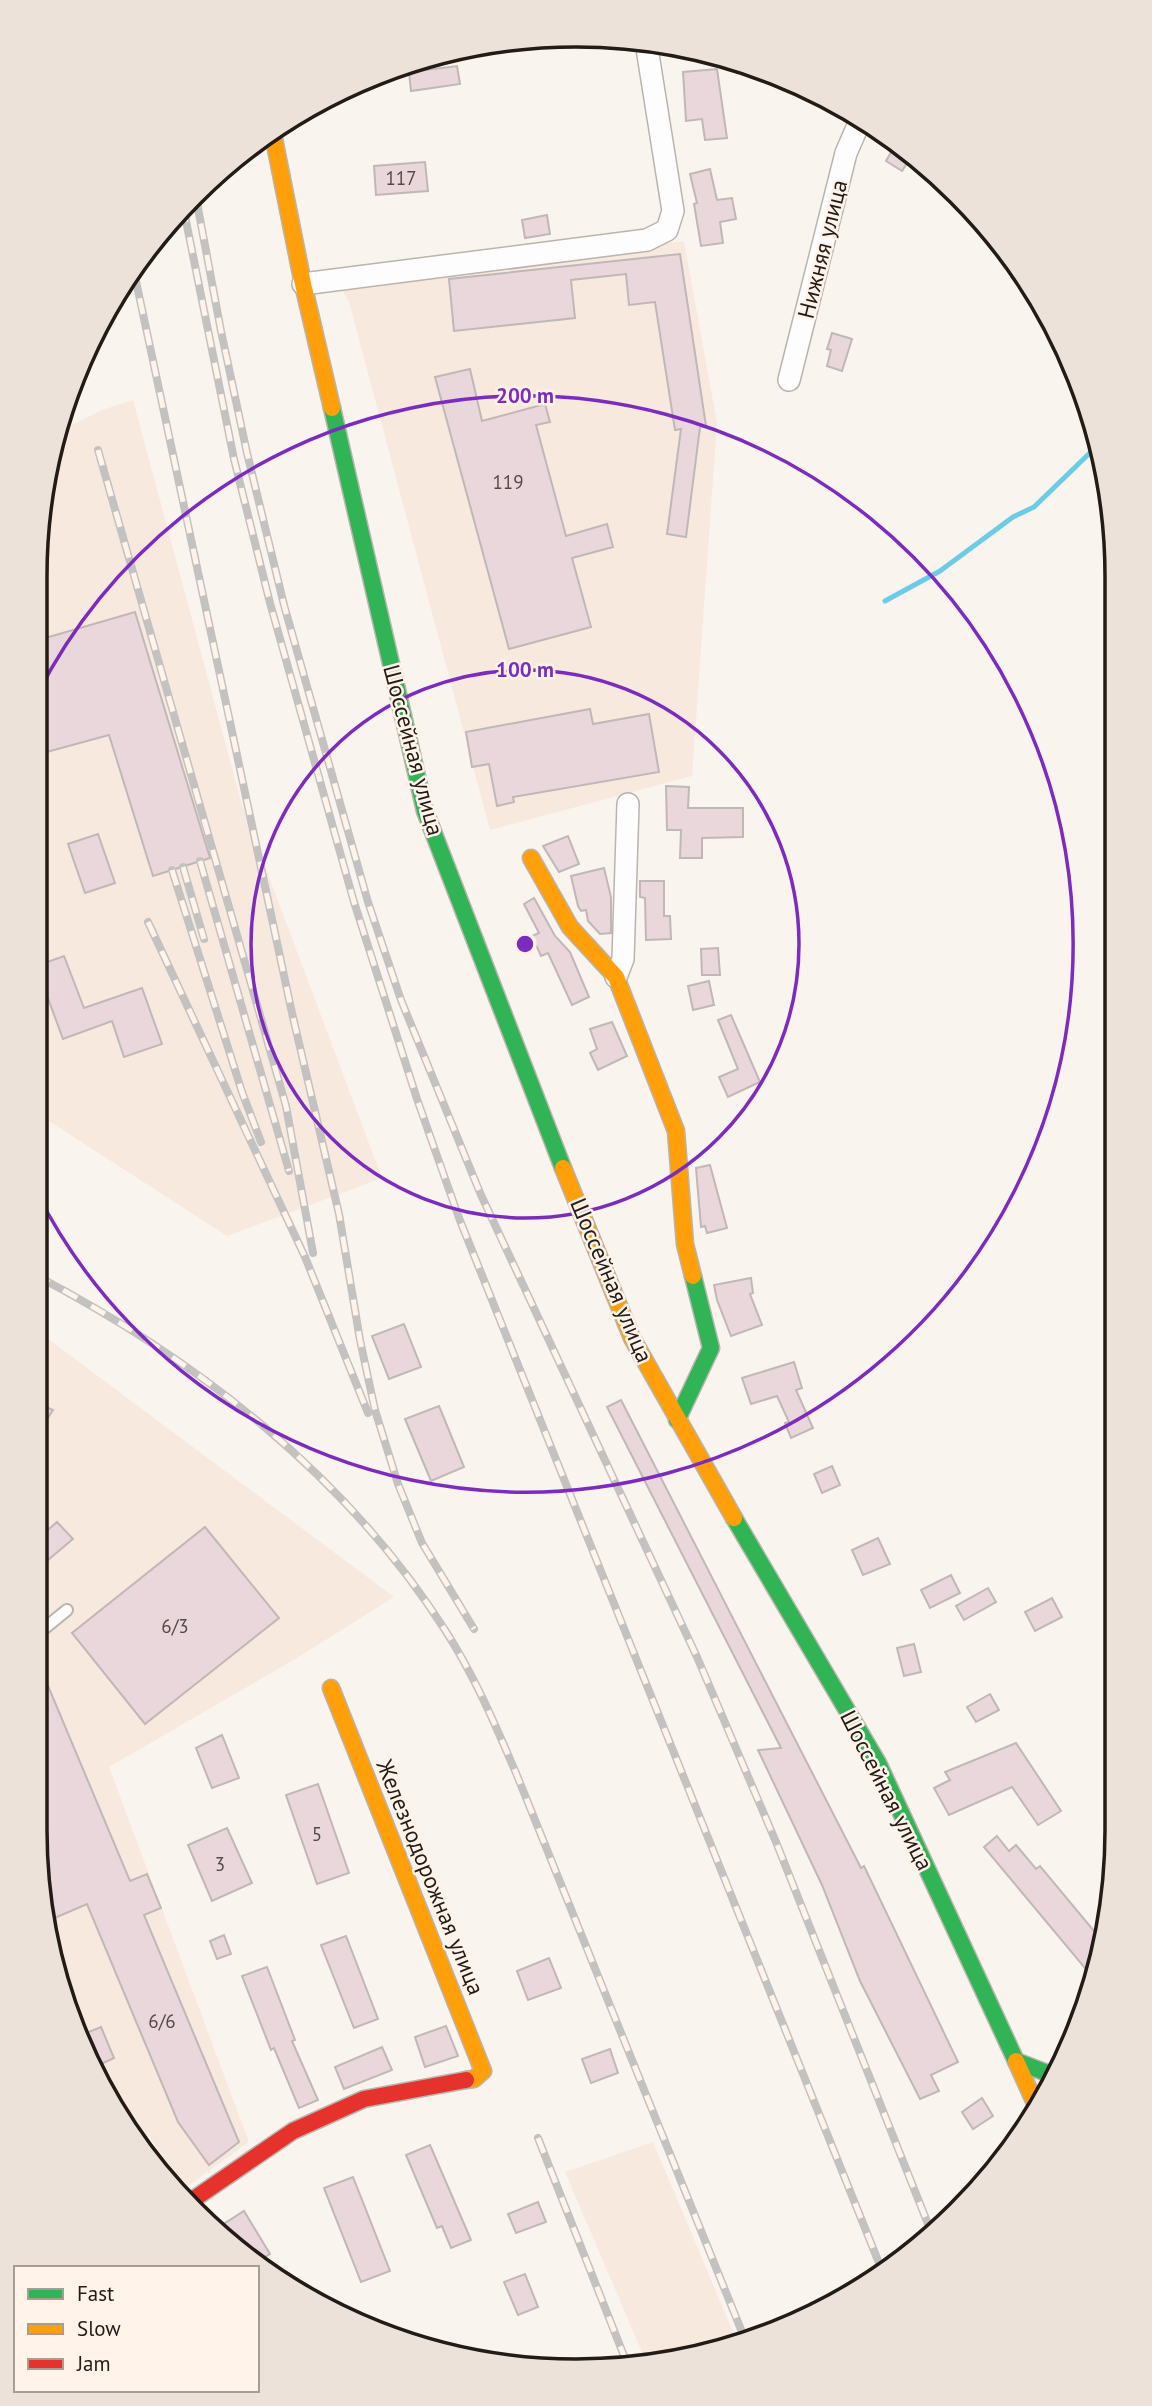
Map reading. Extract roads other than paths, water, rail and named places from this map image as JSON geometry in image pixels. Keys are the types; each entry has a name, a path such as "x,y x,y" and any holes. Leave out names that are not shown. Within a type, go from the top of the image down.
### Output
{"main road":[{"name":"Шоссейная улица","path":"275,142 303,284 425,811 528,1081 632,1338 677,1420 878,1763 1032,2097"},
{"path":"531,858 570,928 616,978 676,1131 685,1244 711,1348 677,1420"},
{"name":"Железнодорожная улица","path":"196,2198 293,2131 364,2099 474,2079 483,2071 331,1688"},
{"path":"1016,2061 1045,2072"}],"street":[{"path":"303,284 647,240 667,230 673,211 648,52"},
{"name":"Нижняя улица","path":"789,380 846,153 857,128"},
{"path":"616,978 622,960 628,804"}],"lane":[{"path":"47,1626 67,1610"}],"waterway":[{"path":"885,601 940,571 1013,517 1034,507 1090,453"}],"railway":[{"path":"198,206 247,453 284,605 368,902 401,1000 481,1195 697,1657 776,1842 928,2225"},
{"path":"186,219 234,459 270,603 354,902 417,1099 459,1218 879,2263"},
{"path":"136,282 292,1013 339,1214 360,1340 375,1410 398,1484 422,1543 474,1629"},
{"path":"98,450 286,1106 313,1253"},
{"path":"200,861 289,1171"},
{"path":"183,867 204,939"},
{"path":"172,870 242,1092 261,1142"},
{"path":"148,922 305,1257 368,1413"},
{"path":"47,1282 153,1344 209,1383 263,1426 314,1472 362,1521 406,1574 445,1630 475,1682 516,1773 742,2332"},
{"path":"538,2138 624,2356"}]}
